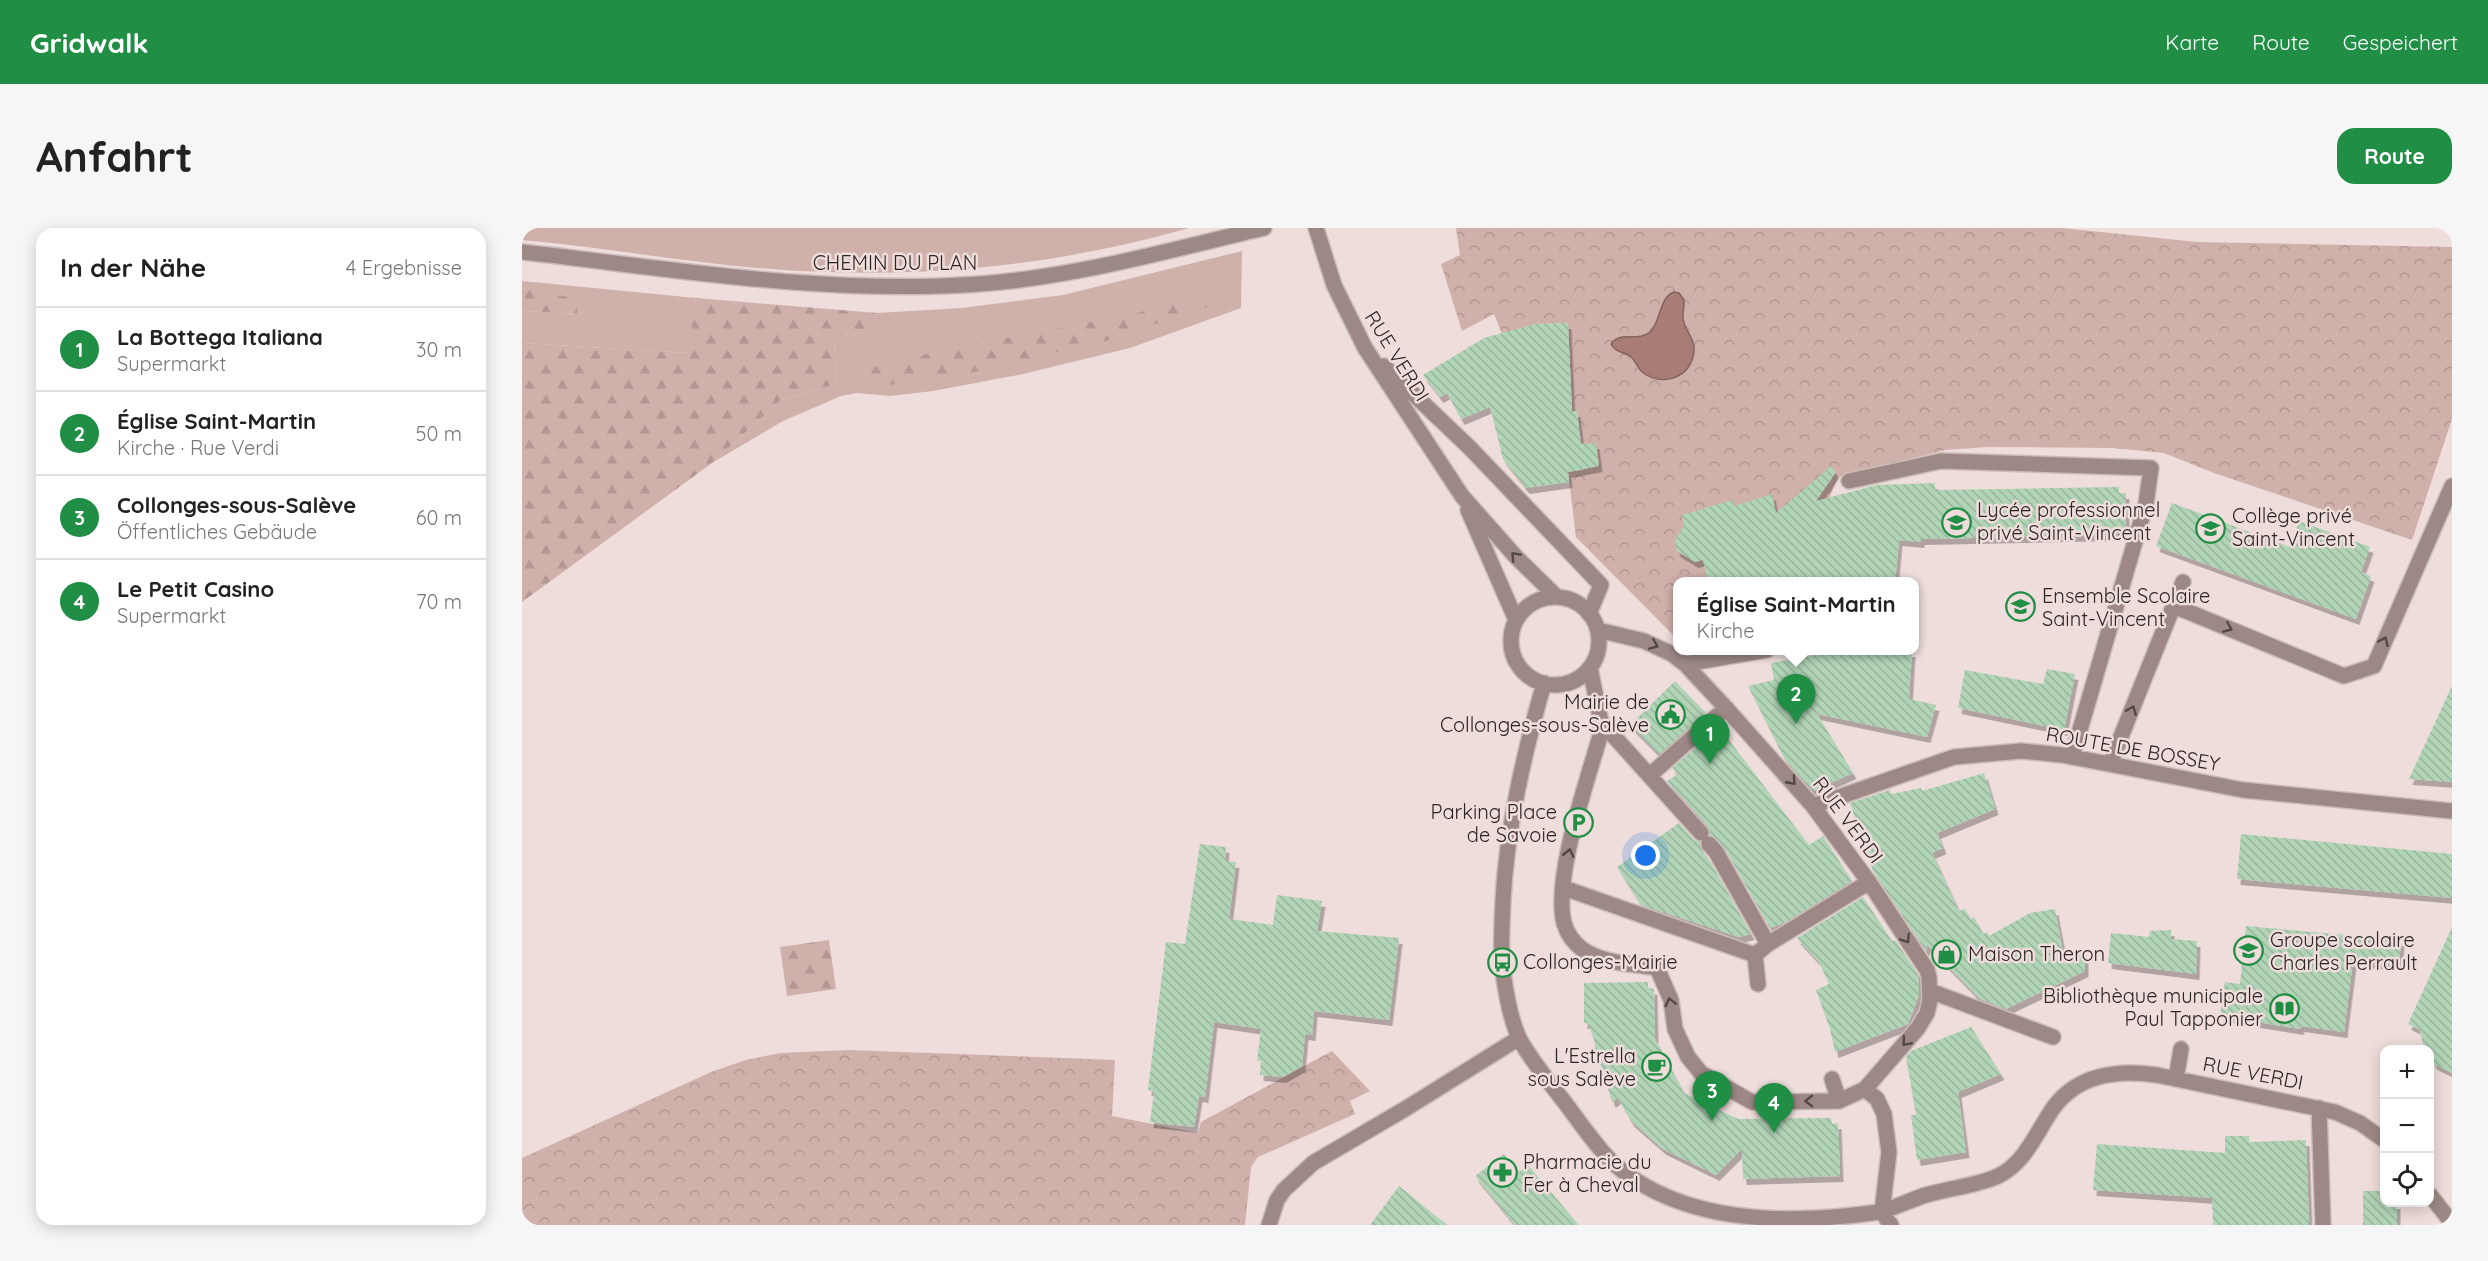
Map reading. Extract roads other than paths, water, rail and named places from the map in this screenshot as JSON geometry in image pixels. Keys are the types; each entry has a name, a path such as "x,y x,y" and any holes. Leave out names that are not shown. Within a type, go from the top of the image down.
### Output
{"street":[{"name":"CHEMIN DU PLAN","path":"522,252 774,282 926,287 981,284 1077,271 1264,228"},
{"name":"RUE VERDI","path":"1316,228 1334,285 1365,348 1462,496 1517,558 1557,597"},
{"path":"1365,348 1470,448 1601,585 1589,614"},
{"path":"1849,481 1941,461 2151,468 2146,504 2072,757"},
{"path":"2174,606 2344,676 2373,666 2452,486"},
{"name":"RUE VERDI","path":"1462,496 1516,620"},
{"path":"2110,764 2184,582"},
{"path":"1557,597 1575,602 1589,614 1598,630 1598,650 1590,668 1582,675 1564,684 1544,683 1534,679 1518,664 1511,642 1516,620 1529,605 1537,600 1557,597"},
{"name":"RUE VERDI","path":"1598,630 1657,646 1685,664 1726,708 1813,806 1869,882 1927,970 1930,991"},
{"path":"1685,664 1742,655"},
{"path":"1590,668 1601,722 1600,735 1564,875 1563,913 1567,931 1577,945 1596,957 1657,968 1665,976 1675,1029 1688,1057 1701,1073 1752,1102 1839,1101 1865,1089 1918,1028 1927,1014 1930,991 2053,1037"},
{"path":"1269,1225 1277,1200 1284,1190 1313,1163 1519,1038 1503,977 1501,930 1512,816 1544,683"},
{"path":"1650,775 1726,708"},
{"path":"1601,722 1716,852 1768,944"},
{"name":"ROUTE DE BOSSEY","path":"1813,806 1954,757 2021,751 2072,757 2235,789 2452,811"},
{"path":"1755,955 1768,944 1869,882"},
{"path":"1564,888 1755,955"},
{"path":"1755,955 1758,984"},
{"name":"RUE VERDI","path":"1519,1038 1573,1113 1613,1163 1634,1181 1672,1204 1729,1222 1770,1225 1846,1220 1882,1212 1925,1195 1997,1176 2008,1170 2027,1151 2053,1107 2070,1091 2097,1076 2110,1073 2136,1072 2319,1108 2360,1123 2380,1137"},
{"path":"2176,1079 2181,1049"},
{"path":"1832,1079 1839,1101"},
{"path":"1865,1089 1881,1105 1886,1125 1889,1152 1882,1212 1891,1225"},
{"path":"2319,1108 2323,1225"},
{"path":"2434,1200 2452,1223"},
{"path":"2439,1225 2441,1209"}],"place":[{"name":"Lycée professionnel privé Saint-Vincent","path":"1956,522"},
{"name":"Collège privé Saint-Vincent","path":"2211,528"},
{"name":"Ensemble Scolaire Saint-Vincent","path":"2021,607"},
{"name":"Mairie de Collonges-sous-Salève","path":"1670,714"},
{"name":"Église Saint-Martin","path":"1796,724"},
{"name":"La Bottega Italiana","path":"1710,764"},
{"name":"Parking Place de Savoie","path":"1578,823"},
{"name":"Groupe scolaire Charles Perrault","path":"2249,951"},
{"name":"Maison Theron","path":"1947,954"},
{"name":"Collonges-Mairie","path":"1502,962"},
{"name":"Bibliothèque municipale Paul Tapponier","path":"2284,1008"},
{"name":"L'Estrella sous Salève","path":"1657,1067"},
{"name":"Collonges-sous-Salève","path":"1712,1121"},
{"name":"Le Petit Casino","path":"1774,1133"},
{"name":"Pharmacie du Fer à Cheval","path":"1502,1173"}]}
